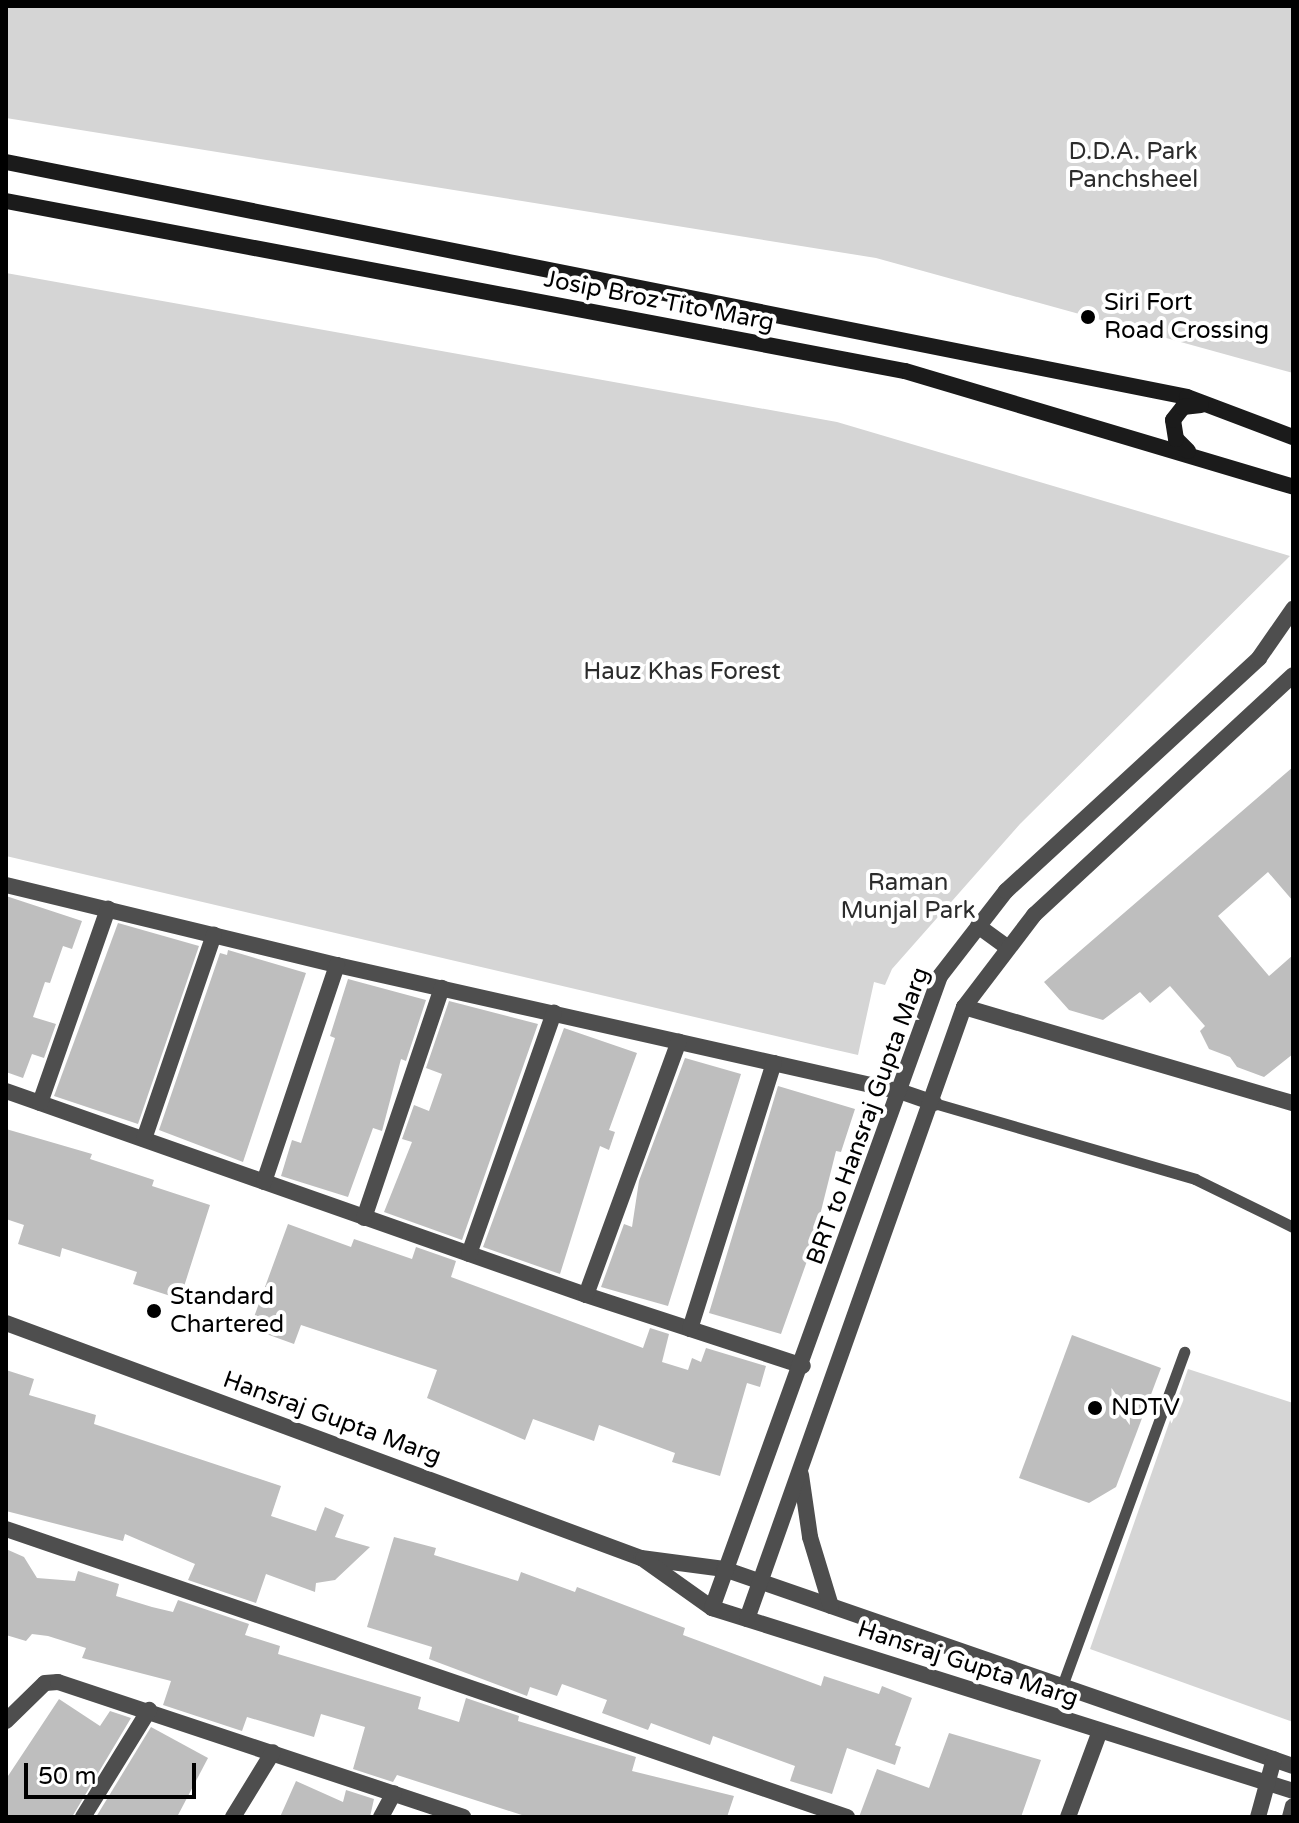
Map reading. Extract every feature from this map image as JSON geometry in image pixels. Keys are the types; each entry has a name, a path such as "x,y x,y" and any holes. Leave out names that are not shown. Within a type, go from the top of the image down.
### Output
{"main road":[{"name":"Josip Broz Tito Marg","path":"6,162 1187,397 1293,437"},
{"name":"Josip Broz Tito Marg","path":"6,201 905,371 1193,454 1293,487"},
{"path":"1193,454 1176,439 1173,420 1183,407 1211,406"}],"street":[{"name":"BRT to Hansraj Gupta Marg","path":"712,1608 902,1092 940,976 1006,891 1259,658 1293,609"},
{"path":"747,1619 934,1103 964,1007 1034,915 1293,675"},
{"path":"6,885 337,965 902,1092 934,1103"},
{"path":"40,1103 108,909"},
{"path":"978,926 1008,948"},
{"path":"144,1139 214,935"},
{"path":"264,1182 337,965"},
{"path":"364,1218 442,988"},
{"path":"964,1007 1293,1103"},
{"path":"469,1254 554,1013"},
{"path":"586,1295 679,1041"},
{"path":"690,1329 774,1063"},
{"path":"6,1091 586,1295 803,1366"},
{"name":"Hansraj Gupta Marg","path":"6,1323 641,1558 724,1569 1293,1766"},
{"path":"801,1469 810,1537 831,1606"},
{"path":"6,1529 847,1817"},
{"name":"Hansraj Gupta Marg","path":"641,1558 712,1608 1293,1791"},
{"path":"6,1721 45,1683 81,1687 463,1817"},
{"path":"83,1817 149,1710"},
{"path":"1068,1817 1100,1731"},
{"path":"233,1817 273,1752"},
{"path":"1258,1817 1274,1759"},
{"path":"381,1817 394,1793"},
{"path":"1290,1817 1293,1806"}],"lane":[{"path":"934,1103 1195,1179 1293,1227"},
{"path":"1062,1686 1184,1352"}],"green space":[{"name":"D.D.A. Park Panchsheel","path":"6,6 1293,6 1293,373 876,258 6,118"},
{"name":"Hauz Khas Forest","path":"6,273 837,422 1290,556 1020,824 892,969 885,985 874,982 858,1055 6,856"},
{"path":"1188,1369 1293,1403 1293,1722 1090,1649"}],"building":[{"path":"1293,767 1293,901 1268,872 1218,916 1269,976 1293,955 1293,1054 1264,1077 1237,1067 1230,1057 1209,1049 1200,1031 1205,1026 1170,986 1150,1003 1140,992 1103,1020 1069,1010 1044,982"},
{"path":"6,896 82,921 72,949 63,946 50,983 45,982 33,1017 56,1024 44,1058 32,1054 23,1078 6,1072"},
{"path":"118,923 199,946 138,1124 54,1096"},
{"path":"228,950 306,973 243,1162 159,1130 220,953 227,955"},
{"path":"348,979 426,1000 406,1061 401,1059 382,1131 373,1128 348,1197 281,1176 292,1140 301,1143 335,1038 330,1036"},
{"path":"449,1001 538,1024 462,1240 384,1212 412,1142 402,1139 414,1105 429,1111 442,1074 426,1068"},
{"path":"564,1028 637,1053 609,1130 615,1132 609,1150 600,1146 560,1274 483,1247"},
{"path":"685,1058 741,1074 668,1306 601,1287 624,1224 632,1227 639,1181"},
{"path":"778,1086 855,1109 841,1152 836,1151 812,1247 781,1334 709,1313"},
{"path":"6,1129 92,1154 90,1159 154,1180 152,1186 210,1205 180,1299 133,1284 137,1272 62,1248 60,1257 18,1244 24,1225 6,1219"},
{"path":"288,1224 351,1247 354,1239 412,1259 416,1247 456,1261 451,1277 643,1348 650,1328 669,1334 662,1362 688,1370 692,1358 701,1362 706,1348 766,1366 760,1387 747,1383 720,1476 672,1462 675,1453 599,1425 594,1441 533,1419 525,1440 427,1398 437,1370 301,1325 294,1344 250,1328"},
{"name":"NDTV","path":"1072,1335 1161,1368 1116,1487 1089,1503 1019,1478"},
{"path":"6,1370 34,1379 29,1395 96,1415 94,1424 281,1486 271,1516 316,1531 325,1507 344,1515 335,1537 370,1547 335,1580 316,1583 315,1592 266,1574 256,1603 188,1580 195,1564 125,1534 123,1541 6,1511"},
{"path":"394,1537 436,1548 434,1555 518,1581 521,1572 575,1592 577,1587 685,1628 683,1635 821,1686 824,1676 879,1694 882,1686 912,1698 895,1745 901,1747 895,1765 847,1748 832,1794 790,1781 795,1766 713,1736 710,1745 651,1723 648,1730 602,1713 607,1700 562,1684 557,1696 530,1687 527,1696 429,1659 432,1647 367,1627"},
{"path":"6,1549 24,1557 37,1578 75,1581 78,1571 119,1584 116,1596 173,1612 178,1600 249,1624 245,1635 280,1646 278,1654 421,1697 418,1709 459,1722 466,1698 519,1716 518,1721 636,1757 632,1771 734,1796 727,1817 528,1817 397,1775 393,1782 353,1769 365,1727 321,1714 314,1737 247,1717 242,1731 163,1705 171,1681 82,1658 86,1648 48,1636 32,1634 26,1641 6,1635"},
{"path":"59,1699 100,1726 110,1711 131,1718 72,1817 6,1817 6,1779"},
{"path":"151,1727 208,1758 177,1817 96,1817"},
{"path":"949,1733 1041,1760 1021,1817 859,1817 877,1769 929,1788"},
{"path":"296,1781 343,1802 346,1790 374,1799 370,1817 280,1817"}],"place":[{"name":"Siri Fort Road Crossing","path":"1088,317"},
{"name":"Standard Chartered","path":"154,1311"},
{"name":"NDTV","path":"1095,1408"}],"park label":[{"name":"Raman Munjal Park","path":"908,897"}]}
